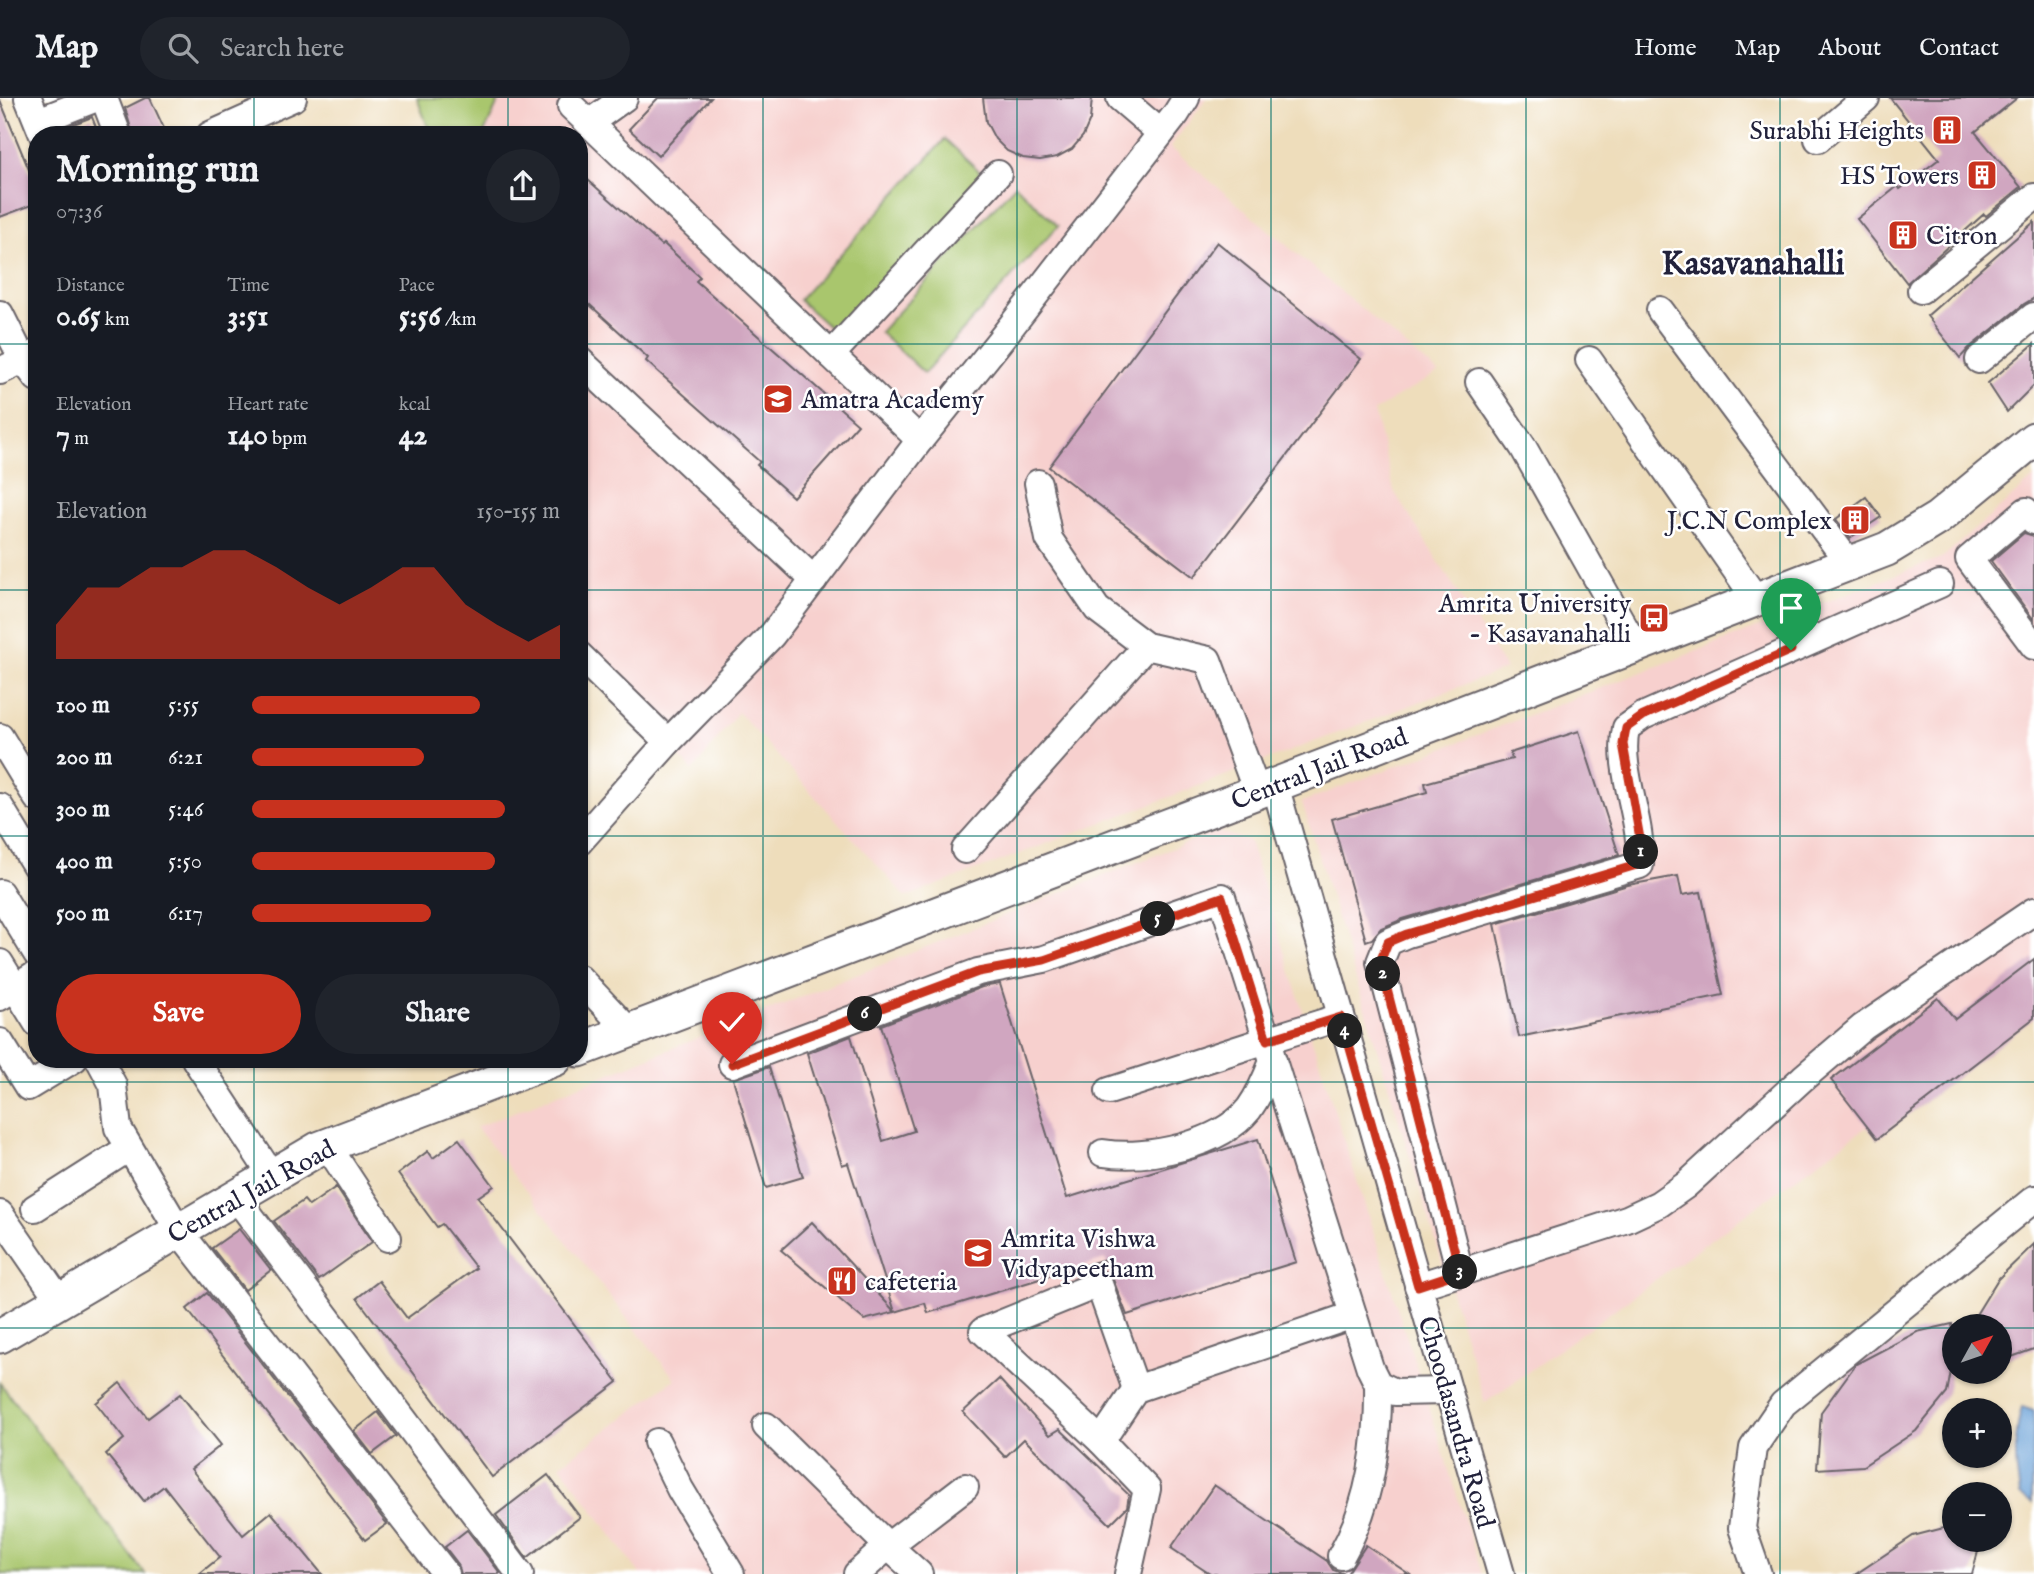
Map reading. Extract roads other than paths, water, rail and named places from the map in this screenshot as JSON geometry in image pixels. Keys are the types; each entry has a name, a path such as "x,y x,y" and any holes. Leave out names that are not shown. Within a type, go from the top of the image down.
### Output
{"main road":[{"name":"Central Jail Road","path":"588,1046 1887,549 1938,518 2034,439"},
{"name":"Central Jail Road","path":"0,1336 327,1145 531,1068"}],"street":[{"path":"36,118 97,98"},
{"path":"104,98 115,126"},
{"path":"230,126 293,98"},
{"path":"624,98 580,115 919,440"},
{"path":"1119,98 1161,133"},
{"path":"588,832 668,742 772,635 919,440 1002,338 1186,98"},
{"path":"1818,139 1866,98"},
{"path":"831,355 998,174"},
{"path":"1921,290 2034,197"},
{"path":"1660,310 1849,563"},
{"path":"0,314 24,365"},
{"path":"1979,360 2034,316"},
{"path":"1589,360 1755,599"},
{"path":"588,368 814,580"},
{"path":"1479,382 1523,447 1636,646"},
{"path":"965,850 1146,646 1097,609 1049,539 1038,483"},
{"path":"2034,521 2026,511 1969,559 2034,646"},
{"path":"1460,1272 1380,962 1388,942 1640,864 1641,844 1623,744 1626,728 1643,716 1940,584"},
{"name":"Choodasandra Road","path":"1146,646 1208,660 1266,788 1341,1017 1501,1574"},
{"path":"588,664 668,742"},
{"path":"0,737 10,775 28,790"},
{"path":"0,807 28,852"},
{"path":"28,873 0,892 28,939"},
{"path":"732,1064 978,972 1044,960 1222,897 1353,1315 1378,1384 1376,1443 1371,1466 1351,1538 1340,1556"},
{"path":"1418,1286 1627,1219 1659,1204 1686,1185 1863,1027 2034,911"},
{"path":"0,962 28,1006"},
{"path":"588,988 629,1031"},
{"path":"1109,1091 1270,1051 1341,1017"},
{"path":"0,1042 28,1087 55,1068"},
{"path":"1103,1153 1123,1157 1171,1151 1223,1130 1250,1108 1266,1080 1270,1051"},
{"path":"104,1068 113,1085 118,1128 179,1231 446,1574"},
{"path":"201,1068 272,1176"},
{"path":"327,1145 388,1238"},
{"path":"35,1208 129,1148"},
{"path":"236,1197 520,1574"},
{"path":"1758,1574 1742,1528 1753,1448 1783,1404 2034,1199"},
{"path":"0,1214 8,1244 60,1301"},
{"path":"1128,1574 1147,1489 1101,1441 983,1331 1099,1284 1136,1389"},
{"path":"1101,1441 1136,1389 1353,1315"},
{"path":"1378,1384 1395,1392 1448,1391"},
{"path":"766,1426 919,1574"},
{"path":"657,1442 680,1489 732,1574"},
{"path":"857,1574 888,1546 965,1487"}],"water":[{"path":"2022,1407 2034,1411 2032,1503 2020,1495 2017,1472 2016,1440"}],"place":[{"name":"Surabhi Heights","path":"1947,130"},
{"name":"HS Towers","path":"1982,175"},
{"name":"Citron","path":"1903,235"},
{"name":"Amatra Academy","path":"778,399"},
{"name":"J.C.N Complex","path":"1855,520"},
{"name":"Amrita University - Kasavanahalli","path":"1654,618"},
{"name":"Amrita Vishwa Vidyapeetham","path":"978,1253"},
{"name":"cafeteria","path":"842,1281"}],"district":[{"name":"Kasavanahalli","path":"1753,262"}]}
